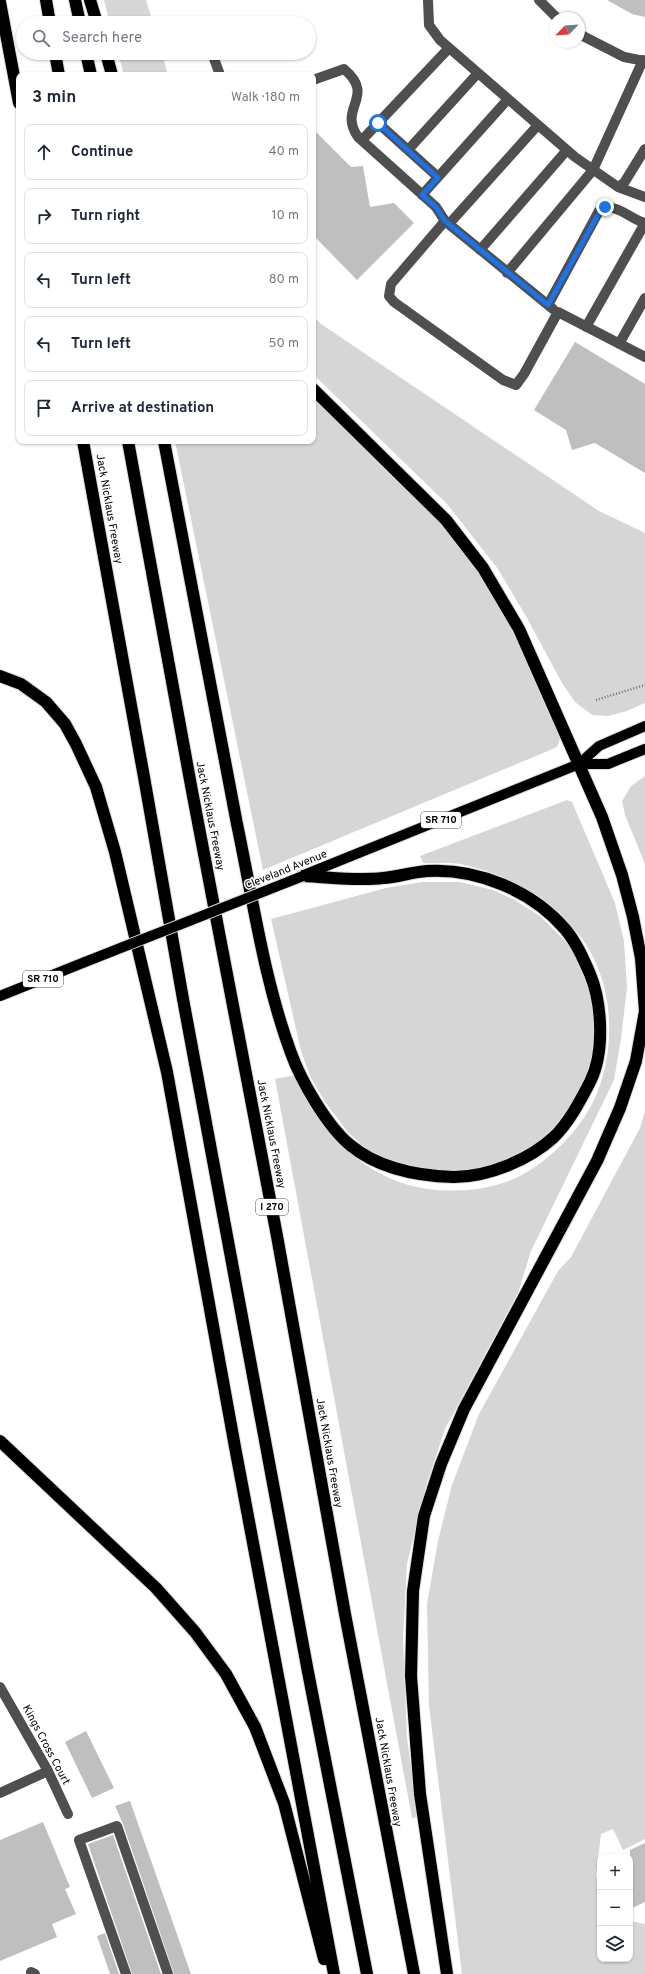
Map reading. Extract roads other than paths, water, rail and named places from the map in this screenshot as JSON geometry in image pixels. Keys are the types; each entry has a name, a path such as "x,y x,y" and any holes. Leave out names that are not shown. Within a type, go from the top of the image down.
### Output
{"highway":[{"path":"46,0 49,16"},
{"path":"75,0 78,16"},
{"path":"90,0 95,16"},
{"path":"0,2 16,87"},
{"path":"56,60 58,72"},
{"path":"88,60 90,72"},
{"path":"108,60 111,72"},
{"path":"316,392 446,520 483,568 519,629 602,817 626,889 641,958 644,1011 636,1062 620,1108 597,1161 464,1409 441,1464 424,1516 413,1591 411,1676 420,1794 447,1974"},
{"name":"Jack Nicklaus Freeway","path":"84,444 144,777 182,999 308,1672 367,1974"},
{"name":"Jack Nicklaus Freeway","path":"129,444 192,791 276,1229 345,1614 414,1974"},
{"path":"165,444 210,688 268,977 291,1054 315,1101 350,1145 376,1161 394,1168 433,1176 463,1177 495,1170 524,1158 554,1136 577,1108 594,1075 600,1039 599,1009 593,981 582,955 566,930 545,911 521,893 493,881 468,874 428,871 382,878 303,876"},
{"path":"0,676 22,684 46,702 65,724 96,787 115,852 166,1072 236,1455 334,1974"},
{"path":"0,1441 156,1588 195,1632 226,1674 255,1727 284,1803 327,1974"}],"main road":[{"name":"Cleveland Avenue","path":"0,996 303,876 579,764 599,746 645,726"},
{"name":"Cleveland Avenue","path":"579,764 608,764 645,749"}],"street":[{"path":"428,0 429,25 440,40 567,150 593,170 618,187 645,197"},
{"path":"539,0 551,12"},
{"path":"507,273 593,170 644,61 624,57 585,37"},
{"path":"362,140 449,48"},
{"path":"215,60 219,72"},
{"path":"316,79 344,69 352,76 357,86 358,95 350,118 352,128 362,140 436,207 447,223 507,273 558,312 645,358"},
{"path":"408,150 478,73"},
{"path":"422,195 508,99"},
{"path":"378,123 438,178"},
{"path":"538,125 391,284 389,296 394,302 503,380 516,385 524,374 558,312"},
{"path":"480,250 567,150"},
{"path":"618,187 624,183 644,155"},
{"path":"548,305 600,211 605,207 611,207 645,223 586,327"},
{"path":"619,344 645,298"},
{"name":"Kings Cross Court","path":"0,1688 48,1771 68,1814"},
{"path":"0,1793 48,1771"},
{"path":"126,1974 79,1840 117,1826 168,1974"}]}
